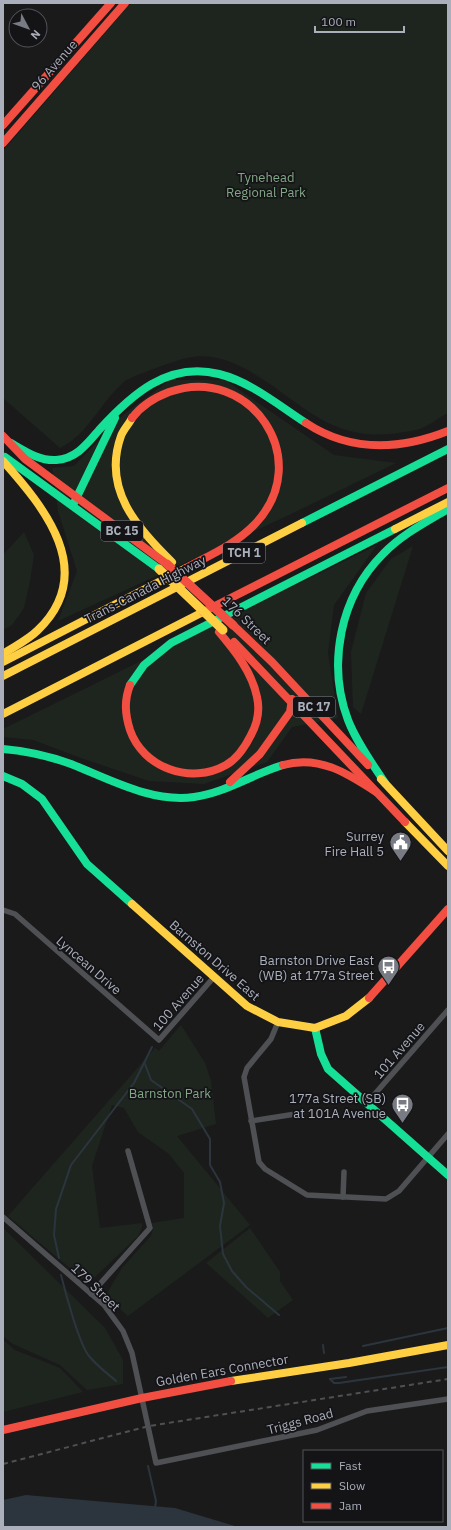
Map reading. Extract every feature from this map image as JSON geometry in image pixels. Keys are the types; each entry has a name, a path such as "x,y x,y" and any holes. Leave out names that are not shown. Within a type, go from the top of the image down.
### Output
{"main road":[{"name":"96 Avenue","path":"3,125 111,3"},
{"name":"96 Avenue","path":"3,143 125,3"},
{"path":"11,443 33,456 41,458 56,460 72,456 84,448 100,428 139,391 166,376 187,372 204,372 227,376 249,386 316,429 348,443 389,447 418,441 448,430"},
{"path":"3,662 221,550 242,536 262,519 272,500 278,481 279,462 276,443 264,419 254,407 228,392 197,385 178,387 164,392 148,401 135,412 118,442 115,469 117,482 124,504 140,530 166,565"},
{"path":"74,502 108,430 125,403"},
{"name":"176 Street","path":"3,436 25,459 74,502"},
{"name":"Trans-Canada Highway","path":"3,676 448,449"},
{"name":"176 Street","path":"3,456 74,502 166,565 195,588 289,680 448,851"},
{"path":"3,461 40,504 54,525 63,547 65,561 62,591 57,605 48,619 27,638 3,654"},
{"name":"TCH 1","path":"3,714 448,488"},
{"path":"221,631 245,666 254,687 258,707 253,733 249,742 235,758 220,768 202,774 186,774 168,770 152,761 140,749 134,741 128,725 125,708 127,693 135,676 146,662 171,643 448,502"},
{"path":"385,783 357,740 344,708 338,675 340,634 347,612 357,590 370,568 386,551 406,536 448,509"},
{"name":"176 Street","path":"166,565 201,609 221,631 448,866"},
{"path":"212,794 235,778 260,754 290,712 292,703 290,693 242,633"},
{"path":"3,749 21,749 53,757 119,782 170,797 196,797 212,794 287,763 306,761 337,768 376,792"},
{"name":"Barnston Drive East","path":"3,776 22,784 42,799 87,864 247,1006 278,1022 316,1028"},
{"path":"448,909 368,1000 346,1016 316,1028 321,1054 328,1069 448,1175"},
{"name":"Golden Ears Connector","path":"3,1430 200,1386 349,1363 448,1345"}],"street":[{"name":"Lyncean Drive","path":"3,910 16,914 159,1040"},
{"name":"100 Avenue","path":"159,1040 214,977"},
{"name":"101 Avenue","path":"367,1103 448,1010"},
{"path":"278,1022 271,1039 247,1068 244,1077 259,1162 265,1169 307,1195 382,1199 391,1197 399,1191 448,1134"},
{"path":"251,1121 302,1113"},
{"path":"91,1294 150,1228 128,1151"},
{"path":"344,1172 344,1197"},
{"name":"179 Street","path":"3,1217 104,1305 123,1331 132,1353 156,1463"},
{"name":"Triggs Road","path":"156,1463 317,1430 367,1411 448,1399"}],"green space":[{"name":"Tynehead Regional Park","path":"131,3 448,3 448,413 428,425 416,430 386,434 358,433 338,427 320,419 266,381 228,361 208,357 187,358 145,372 125,381 116,389 87,426 70,442 60,448 3,398 3,151"},
{"path":"170,380 225,380 334,455 396,463 287,516 58,621 77,571 58,511 52,468 74,466 123,415"},
{"path":"24,532 34,555 30,581 24,608 12,625 3,630 3,555"},
{"path":"377,545 334,605 328,653 338,718 292,727 267,762 204,784 149,781 33,740 3,737 3,729"},
{"path":"413,546 361,714 353,707 351,652 366,593 391,559"},
{"name":"Barnston Park","path":"181,1025 205,1063 211,1081 216,1124 177,1136 250,1225 128,1316 107,1297 107,1293 122,1268 151,1236 153,1230 152,1223 184,1218 184,1173 169,1154 138,1132 124,1108 112,1105 92,1166 100,1228 142,1223 142,1227 138,1236 95,1277 92,1279 83,1279 8,1216 155,1048 159,1051"},
{"path":"3,1228 105,1328 123,1360 123,1384 87,1390 60,1365 13,1344 3,1336"},
{"path":"250,1228 280,1272 280,1281 293,1300 268,1318 206,1263"},
{"path":"3,1340 15,1350 60,1368 83,1392 3,1412"}],"shaded area":[{"path":"26,1495 175,1508 238,1527 3,1527 3,1500"}],"waterway":[{"path":"59,1258 54,1235 56,1209 71,1165 134,1083 152,1047"},
{"path":"145,1064 151,1080 192,1109 210,1139 210,1165 220,1182 224,1203 220,1226 223,1254 232,1271 246,1287 279,1315"},
{"path":"61,1275 73,1317 85,1350 95,1363 116,1381"},
{"path":"363,1346 448,1328"},
{"path":"323,1345 324,1353"},
{"path":"330,1379 334,1383 339,1383 448,1367"},
{"path":"330,1379 346,1377"},
{"path":"148,1466 156,1501 155,1508"}],"railway":[{"path":"3,1464 149,1426 448,1379"}],"traffic: fast":[{"path":"11,443 32,455 44,459 56,460 69,457 80,450 111,417 138,393 152,384 183,372 201,371 219,374 242,382 306,423"},
{"path":"74,503 115,418"},
{"path":"302,523 448,449"},
{"path":"5,457 159,569"},
{"path":"385,783 356,737 348,720 342,699 339,676 339,654 342,632 347,611 356,590 368,571 390,547 406,535 448,509"},
{"path":"130,685 144,665 171,643 395,529"},
{"path":"3,749 54,759 71,764 131,788 147,793 178,798 194,797 217,792 283,765"},
{"path":"3,776 22,784 42,799 87,864 132,904"},
{"path":"315,1028 321,1054 328,1069 448,1175"}],"traffic: slow":[{"path":"132,418 121,436 116,455 116,473 120,490 126,506 135,521 172,562"},
{"path":"3,461 19,479 48,519 58,541 64,563 64,586 55,608 34,634 3,654"},
{"path":"395,529 448,502"},
{"path":"3,676 302,523"},
{"path":"3,662 186,568"},
{"path":"159,569 223,630"},
{"path":"3,714 203,612"},
{"path":"381,779 448,851"},
{"path":"405,822 448,866"},
{"path":"132,904 247,1006 278,1022 315,1028 346,1016 369,998"},
{"path":"231,1381 349,1363 448,1345"}],"traffic: jam":[{"path":"3,125 111,3"},
{"path":"3,143 125,3"},
{"path":"132,418 149,402 169,392 198,387 225,391 248,404 265,423 276,446 279,472 272,499 255,524 231,543 186,568"},
{"path":"306,423 340,439 376,445 412,442 448,431"},
{"path":"3,436 25,459 164,562"},
{"path":"203,612 448,488"},
{"path":"167,564 233,625"},
{"path":"233,625 272,662 368,765"},
{"path":"130,685 126,702 127,718 130,730 136,743 146,754 157,763 184,773 212,771 226,765 237,756 249,739 256,722 258,707 255,688 247,670 237,654 219,632"},
{"path":"234,642 405,822"},
{"path":"230,782 260,754 290,712 292,699"},
{"path":"283,765 309,762 321,764 343,772 376,792"},
{"path":"369,998 448,909"},
{"path":"3,1430 142,1398 231,1381"}],"place":[{"name":"Surrey Fire Hall 5","path":"400,862"},
{"name":"Barnston Drive East (WB) at 177a Street","path":"389,986"},
{"name":"177a Street (SB) at 101A Avenue","path":"402,1124"}]}
